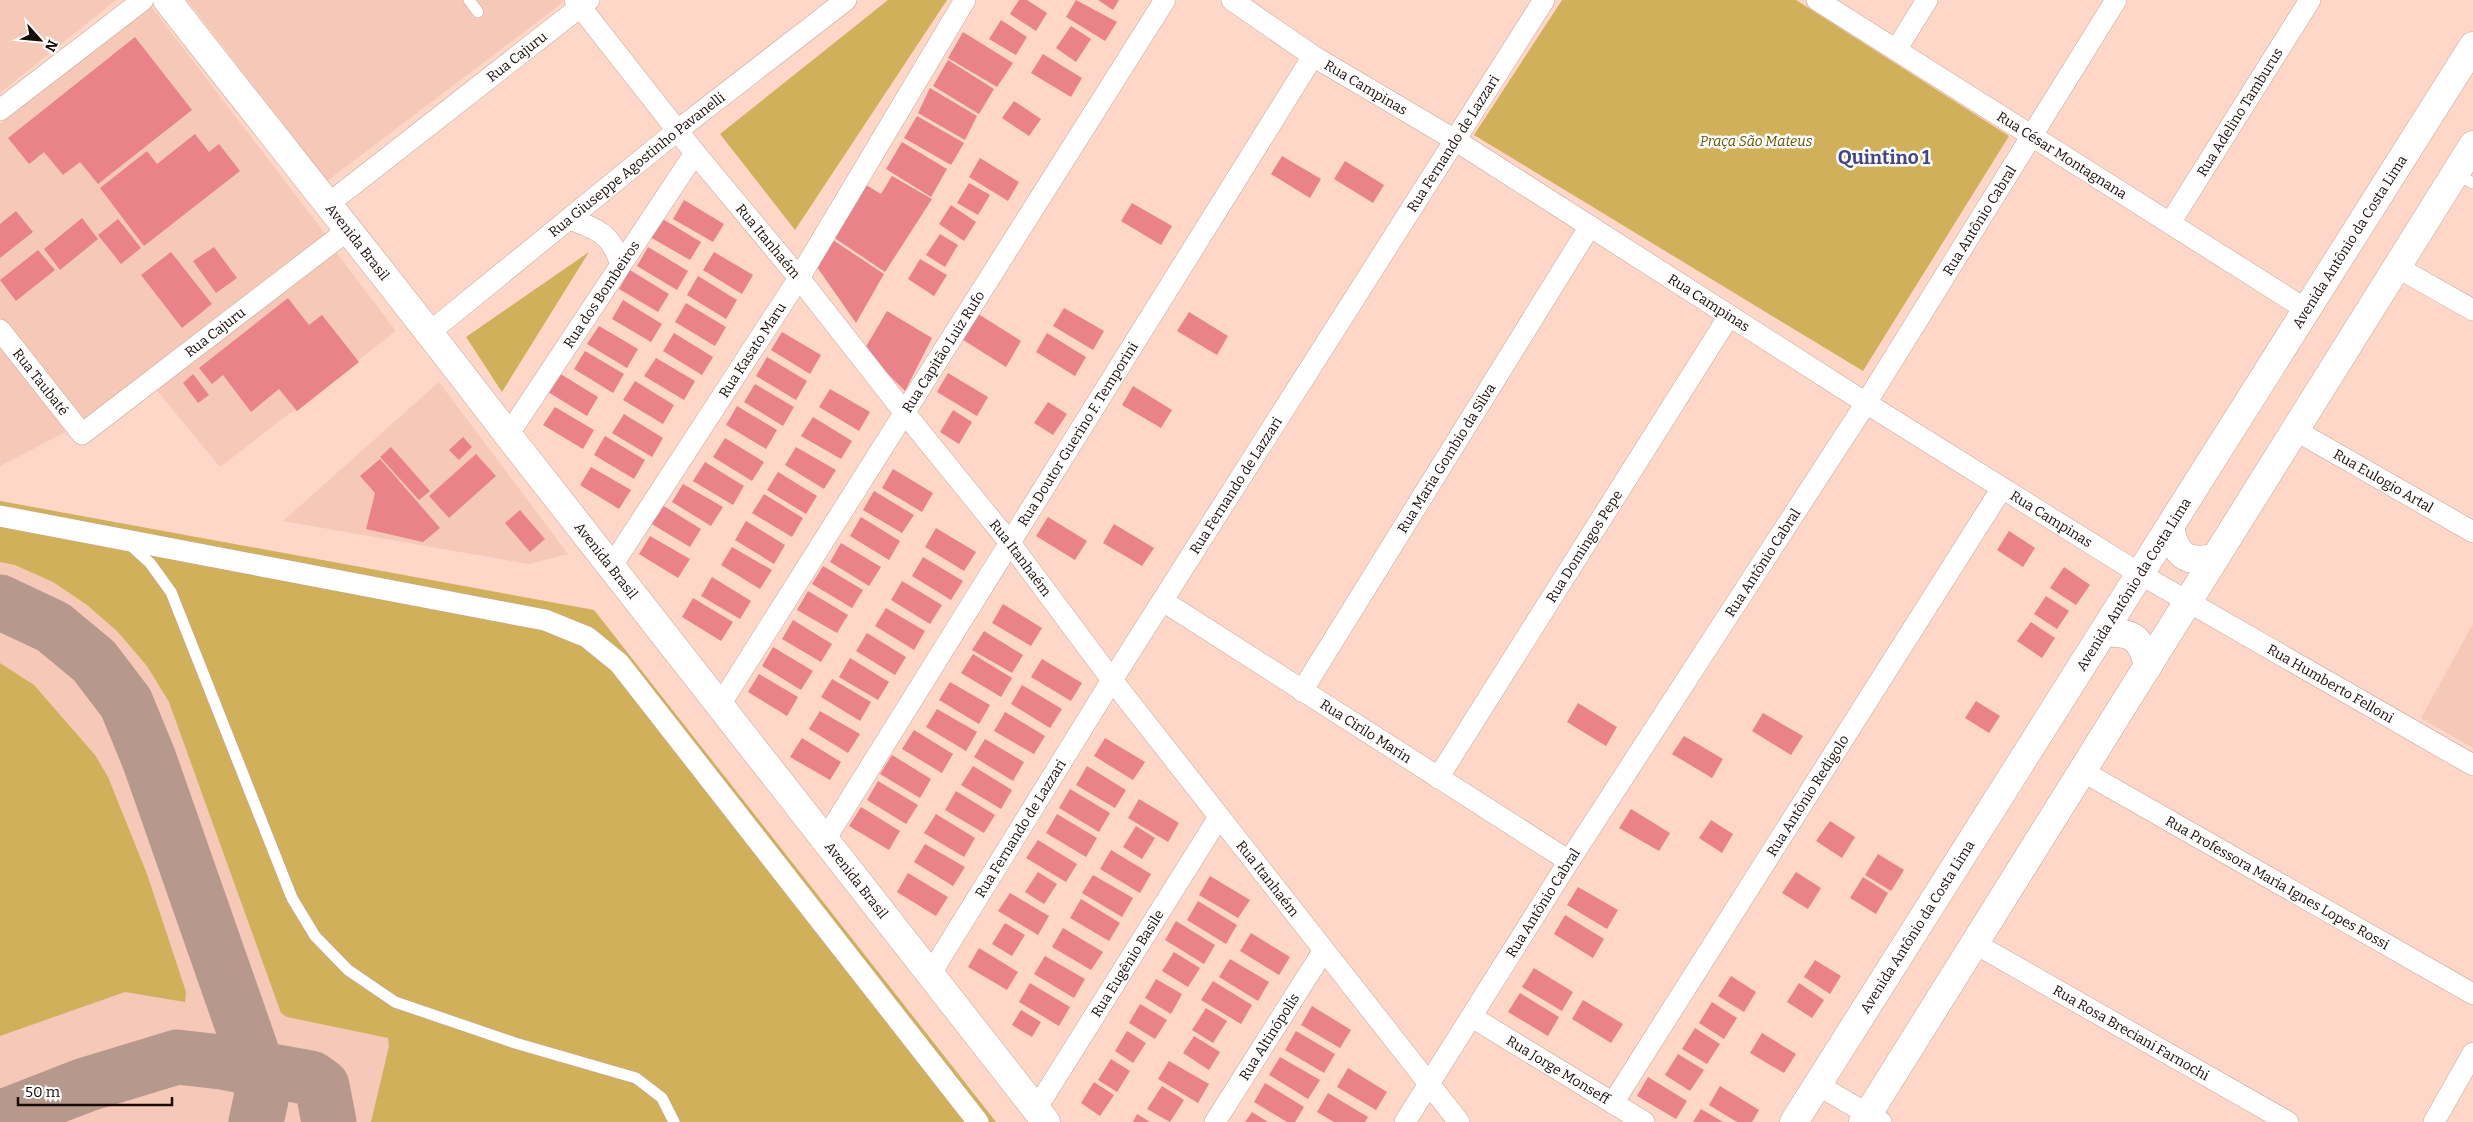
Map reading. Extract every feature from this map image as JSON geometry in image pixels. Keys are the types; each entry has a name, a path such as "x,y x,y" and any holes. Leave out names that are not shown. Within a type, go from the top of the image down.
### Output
{"street":[{"path":"0,110 143,0"},
{"name":"Avenida Brasil","path":"167,0 327,205 430,332 611,567 826,838 1041,1115"},
{"name":"Rua Giuseppe Agostinho Pavanelli","path":"430,332 678,130 846,0"},
{"name":"Rua Kasato Maru","path":"611,567 799,278 964,0"},
{"name":"Rua Capitão Luiz Rufo","path":"720,705 1165,0"},
{"name":"Rua Campinas","path":"1232,0 1313,56 1455,140 1866,403 2140,574 2188,601"},
{"name":"Rua Fernando de Lazzari","path":"931,973 1112,680 1544,0"},
{"name":"Rua César Montagnana","path":"1817,0 2307,310"},
{"path":"1896,50 1927,0"},
{"name":"Rua Antônio Cabral","path":"1406,1122 1569,862 1866,403 2031,134 2116,0"},
{"name":"Rua Adelino Tamburus","path":"2170,222 2310,0"},
{"name":"Rua Cajuru","path":"327,205 582,2"},
{"name":"Rua Itanhaém","path":"582,2 695,153 799,278 1010,543 1112,680 1458,1122"},
{"name":"Avenida Antônio da Costa Lima","path":"1794,1122 2473,46"},
{"name":"Rua Doutor Guerino F. Temporini","path":"826,838 1313,56"},
{"path":"1818,1085 1870,1120 1974,943 2397,267 2464,179 2473,145"},
{"name":"Rua dos Bombeiros","path":"508,435 620,263 695,153"},
{"path":"569,219 594,228 605,236 615,246 620,263"},
{"name":"Rua Maria Gombio da Silva","path":"1302,691 1590,226"},
{"name":"Rua Cajuru","path":"82,434 348,230"},
{"path":"2397,267 2473,310"},
{"name":"Rua Domingos Pepe","path":"1438,778 1729,316"},
{"name":"Rua Taubaté","path":"0,330 82,434"},
{"name":"Rua Eulogio Artal","path":"2295,430 2473,532"},
{"name":"Rua Antônio Redigolo","path":"1613,1103 2002,488"},
{"path":"0,516 545,620 587,637 619,663 978,1122"},
{"path":"2170,527 2173,544 2183,556 2198,562 2214,558"},
{"name":"Rua Humberto Felloni","path":"2188,601 2473,764"},
{"name":"Rua Cirilo Marin","path":"1162,602 1569,862"},
{"path":"2103,633 2120,632 2134,637 2144,650 2148,666"},
{"name":"Rua Professora Maria Ignes Lopes Rossi","path":"2082,771 2473,994"},
{"name":"Rua Eugênio Basile","path":"1041,1115 1220,817"},
{"name":"Rua Rosa Breciani Farnochi","path":"1974,943 2288,1122"},
{"name":"Rua Altinópolis","path":"1215,1122 1324,950"},
{"name":"Rua Jorge Monseff","path":"1472,1017 1644,1122"},
{"path":"2434,1122 2473,1053"}],"lane":[{"path":"469,0 478,12"},
{"path":"124,539 150,563 170,592 292,898 315,936 348,970 395,1002 515,1043 636,1078 662,1098 674,1122"}],"shaded area":[{"path":"0,0 116,0 0,93"},
{"path":"187,0 566,0 327,181"},
{"path":"150,5 327,236 83,423 0,466 0,124"},
{"path":"336,252 396,331 220,467 154,387"},
{"path":"439,382 568,554 529,564 283,521"},
{"path":"0,501 594,610 996,1122 0,1122"},
{"path":"2473,624 2473,748 2421,718"}],"green space":[{"path":"888,0 947,0 795,230 720,134"},
{"name":"Praça São Mateus","path":"1562,0 1796,0 2009,136 1863,371 1474,135"},
{"path":"589,252 502,392 466,337"},
{"path":"0,501 594,610 996,1122 371,1122 389,1046 388,1038 287,1017 281,1013 169,702 147,666 117,631 87,605 53,582 15,565 0,562"},
{"path":"0,663 34,685 95,755 108,777 147,874 186,992 185,1002 125,992 0,1036"}],"building":[{"path":"1019,0 1027,0 1047,13 1036,31 1010,14"},
{"path":"1076,0 1117,22 1105,41 1066,17"},
{"path":"1098,0 1119,0 1113,10"},
{"path":"1001,20 1027,37 1016,55 989,39"},
{"path":"1071,26 1091,39 1076,62 1056,48"},
{"path":"963,32 1013,63 997,87 948,58"},
{"path":"135,37 192,110 98,184 80,162 63,175 44,152 29,164 8,138"},
{"path":"1043,54 1082,78 1071,97 1031,73"},
{"path":"948,60 994,89 979,114 933,86"},
{"path":"930,88 977,116 965,140 918,113"},
{"path":"1014,101 1041,119 1029,136 1002,118"},
{"path":"917,116 964,143 951,165 904,138"},
{"path":"195,134 209,152 219,144 240,171 144,246 100,188 147,151 157,164"},
{"path":"902,142 947,169 931,197 886,169"},
{"path":"1282,156 1321,179 1310,198 1271,174"},
{"path":"980,158 1019,182 1008,201 969,177"},
{"path":"1345,161 1384,185 1373,203 1334,179"},
{"path":"892,176 932,199 885,272 833,237 866,185 881,194"},
{"path":"969,183 990,195 978,215 957,203"},
{"path":"684,200 724,224 713,242 673,219"},
{"path":"1132,203 1172,226 1161,245 1121,221"},
{"path":"951,205 976,222 964,241 939,224"},
{"path":"16,211 33,232 0,258 0,224"},
{"path":"82,218 98,239 60,270 44,249"},
{"path":"661,218 701,242 690,260 650,237"},
{"path":"118,219 141,248 121,264 98,235"},
{"path":"940,234 958,245 945,267 926,255"},
{"path":"833,240 884,274 856,323 817,267"},
{"path":"214,247 237,278 216,293 193,261"},
{"path":"648,247 688,271 677,290 637,266"},
{"path":"38,250 55,270 16,301 0,280"},
{"path":"171,252 212,304 182,328 141,275"},
{"path":"714,252 753,275 742,294 703,270"},
{"path":"920,259 947,275 934,296 908,279"},
{"path":"630,270 669,294 658,312 619,289"},
{"path":"698,276 737,300 726,319 687,295"},
{"path":"288,298 309,325 322,315 359,362 297,411 279,389 251,412 223,375 212,384 199,368"},
{"path":"623,300 662,324 651,342 612,319"},
{"path":"686,303 726,327 715,346 675,322"},
{"path":"1064,308 1104,331 1093,350 1053,326"},
{"path":"972,310 1021,341 1006,367 957,336"},
{"path":"887,311 932,338 905,391 864,350"},
{"path":"1189,312 1228,336 1217,355 1177,331"},
{"path":"599,326 638,349 627,368 587,344"},
{"path":"782,332 821,355 810,374 771,350"},
{"path":"674,333 713,357 702,375 663,351"},
{"path":"1047,333 1086,357 1075,376 1036,352"},
{"path":"585,351 624,374 613,393 574,369"},
{"path":"767,357 807,381 796,400 756,376"},
{"path":"656,358 695,381 684,400 644,376"},
{"path":"559,373 598,397 587,416 548,392"},
{"path":"948,373 988,397 977,416 937,392"},
{"path":"193,374 209,395 198,403 183,383"},
{"path":"635,381 674,405 663,424 623,400"},
{"path":"755,384 794,407 783,426 744,402"},
{"path":"1133,386 1172,410 1161,428 1122,405"},
{"path":"830,389 870,412 859,431 819,407"},
{"path":"1048,402 1067,414 1053,435 1034,423"},
{"path":"737,406 777,430 766,449 726,425"},
{"path":"555,407 594,430 583,449 543,425"},
{"path":"953,410 972,422 959,444 940,432"},
{"path":"624,414 663,438 652,457 612,433"},
{"path":"813,417 852,441 841,459 801,436"},
{"path":"605,436 645,460 634,479 594,455"},
{"path":"463,437 472,447 459,460 449,450"},
{"path":"725,438 764,462 752,481 713,457"},
{"path":"391,447 430,491 419,500 380,457"},
{"path":"796,447 836,470 824,489 785,465"},
{"path":"476,454 496,476 449,518 429,496"},
{"path":"380,459 440,528 423,542 366,529 375,493 360,476"},
{"path":"705,462 744,486 733,505 693,481"},
{"path":"591,467 631,490 619,509 580,485"},
{"path":"893,469 933,493 922,512 882,488"},
{"path":"778,472 817,496 806,514 767,490"},
{"path":"683,484 723,507 711,526 672,502"},
{"path":"874,491 914,515 902,533 863,510"},
{"path":"764,494 803,518 792,537 752,513"},
{"path":"662,505 701,529 690,547 650,523"},
{"path":"520,510 545,539 530,552 505,523"},
{"path":"861,517 900,541 889,560 850,536"},
{"path":"1048,517 1087,541 1075,560 1036,536"},
{"path":"746,521 785,545 774,564 735,540"},
{"path":"1114,524 1154,548 1142,566 1103,543"},
{"path":"936,528 976,552 964,571 925,547"},
{"path":"2009,531 2035,548 2023,567 1997,550"},
{"path":"650,536 690,559 678,578 639,554"},
{"path":"841,543 881,567 869,586 830,562"},
{"path":"732,547 772,570 760,589 721,565"},
{"path":"923,557 963,581 951,600 912,576"},
{"path":"823,566 863,590 852,608 812,584"},
{"path":"2064,567 2090,585 2076,605 2050,588"},
{"path":"712,577 751,601 740,619 701,596"},
{"path":"902,581 942,605 930,624 891,600"},
{"path":"808,591 848,615 837,633 797,610"},
{"path":"2046,596 2069,611 2057,629 2034,614"},
{"path":"693,598 733,622 721,641 682,617"},
{"path":"1003,604 1042,628 1031,646 992,623"},
{"path":"886,608 925,631 914,650 875,626"},
{"path":"793,620 832,644 821,662 782,639"},
{"path":"2031,622 2055,638 2042,658 2017,641"},
{"path":"984,631 1023,655 1012,673 972,650"},
{"path":"867,633 906,657 895,675 856,651"},
{"path":"773,647 813,671 801,690 762,666"},
{"path":"973,654 1012,678 1001,697 961,673"},
{"path":"850,658 889,682 878,700 839,677"},
{"path":"1042,659 1082,683 1071,701 1031,677"},
{"path":"759,674 798,697 787,716 748,692"},
{"path":"832,679 871,702 860,721 821,697"},
{"path":"950,682 990,705 979,724 939,700"},
{"path":"1022,685 1062,709 1050,728 1011,704"},
{"path":"1976,701 2000,716 1989,733 1965,718"},
{"path":"1578,703 1617,727 1606,746 1567,722"},
{"path":"937,709 977,732 966,751 926,727"},
{"path":"820,711 860,734 848,753 809,729"},
{"path":"1005,712 1045,736 1034,754 994,731"},
{"path":"1763,713 1803,736 1791,755 1752,731"},
{"path":"914,730 953,754 942,773 902,749"},
{"path":"1684,736 1723,759 1712,778 1672,754"},
{"path":"802,738 841,762 830,780 790,757"},
{"path":"1105,738 1145,762 1133,780 1094,756"},
{"path":"985,739 1024,762 1013,781 974,757"},
{"path":"892,755 931,779 920,798 880,774"},
{"path":"973,766 1012,790 1001,809 961,785"},
{"path":"1087,766 1126,790 1115,808 1076,785"},
{"path":"878,781 918,805 906,824 867,800"},
{"path":"1070,789 1110,813 1099,832 1059,808"},
{"path":"956,791 995,815 984,833 945,810"},
{"path":"1139,799 1179,823 1168,842 1128,818"},
{"path":"861,807 900,831 889,850 849,826"},
{"path":"1631,809 1670,833 1659,851 1619,828"},
{"path":"936,814 975,838 964,857 924,833"},
{"path":"1057,814 1097,838 1086,857 1046,833"},
{"path":"1711,820 1733,834 1722,853 1699,838"},
{"path":"1830,821 1855,837 1842,858 1816,841"},
{"path":"1136,826 1155,838 1142,859 1123,847"},
{"path":"1038,840 1077,864 1066,882 1026,858"},
{"path":"925,844 965,867 953,886 914,862"},
{"path":"1111,850 1151,874 1140,893 1100,869"},
{"path":"1878,854 1904,870 1891,891 1865,875"},
{"path":"1038,872 1057,884 1044,904 1025,892"},
{"path":"1796,872 1821,888 1808,909 1782,893"},
{"path":"908,873 948,897 936,916 897,892"},
{"path":"1093,875 1133,898 1122,917 1082,893"},
{"path":"1210,876 1250,900 1238,918 1199,895"},
{"path":"1863,877 1888,893 1876,914 1850,898"},
{"path":"1578,887 1618,910 1607,929 1567,905"},
{"path":"1010,893 1049,916 1038,935 998,911"},
{"path":"1081,899 1120,923 1109,941 1070,918"},
{"path":"1198,901 1237,925 1226,944 1187,920"},
{"path":"1565,915 1604,939 1593,958 1554,934"},
{"path":"1176,921 1215,945 1204,964 1165,940"},
{"path":"1005,923 1025,935 1012,956 992,944"},
{"path":"1063,928 1103,952 1091,970 1052,947"},
{"path":"1251,933 1290,957 1279,975 1240,951"},
{"path":"979,948 1018,972 1007,990 968,967"},
{"path":"1174,952 1200,968 1188,987 1162,971"},
{"path":"1045,956 1085,979 1074,998 1034,974"},
{"path":"1230,959 1269,982 1258,1001 1219,977"},
{"path":"1815,960 1841,976 1830,994 1804,977"},
{"path":"1534,968 1573,992 1562,1011 1522,987"},
{"path":"1731,976 1756,992 1744,1012 1718,996"},
{"path":"1156,979 1182,994 1171,1014 1145,998"},
{"path":"1213,981 1252,1005 1241,1024 1201,1000"},
{"path":"1030,983 1070,1007 1059,1026 1019,1002"},
{"path":"1799,983 1824,1000 1812,1018 1787,1002"},
{"path":"1520,993 1559,1017 1548,1036 1508,1012"},
{"path":"1583,1000 1623,1024 1611,1043 1572,1019"},
{"path":"1712,1002 1737,1018 1724,1039 1699,1023"},
{"path":"1140,1004 1167,1020 1155,1039 1129,1023"},
{"path":"1312,1006 1351,1030 1340,1048 1301,1025"},
{"path":"1206,1008 1227,1021 1213,1043 1192,1030"},
{"path":"1021,1010 1041,1022 1032,1037 1012,1025"},
{"path":"1695,1028 1720,1044 1707,1064 1682,1049"},
{"path":"1127,1031 1146,1043 1133,1063 1115,1051"},
{"path":"1296,1031 1335,1054 1324,1073 1285,1050"},
{"path":"1762,1033 1796,1054 1784,1073 1750,1053"},
{"path":"1194,1036 1220,1052 1209,1070 1183,1053"},
{"path":"1678,1054 1704,1070 1690,1091 1665,1075"},
{"path":"1280,1057 1320,1080 1308,1099 1269,1075"},
{"path":"1111,1059 1130,1071 1117,1092 1098,1080"},
{"path":"1169,1061 1209,1084 1198,1103 1158,1079"},
{"path":"1348,1068 1387,1092 1376,1110 1337,1087"},
{"path":"1648,1077 1687,1101 1676,1119 1637,1096"},
{"path":"1094,1082 1114,1095 1100,1116 1081,1103"},
{"path":"1265,1083 1304,1107 1295,1122 1287,1122 1254,1102"},
{"path":"1162,1086 1184,1100 1170,1122 1147,1109"},
{"path":"1720,1086 1759,1110 1752,1122 1737,1122 1709,1105"},
{"path":"1328,1093 1368,1117 1365,1122 1334,1122 1317,1112"},
{"path":"1701,1109 1723,1122 1693,1122"},
{"path":"1252,1112 1268,1122 1245,1122"},
{"path":"1137,1114 1150,1122 1133,1122"}],"taxiway":[{"path":"0,602 53,627 94,661 126,703 149,759 257,1067 262,1095 256,1122"},
{"path":"0,1118 85,1085 177,1057 221,1062 311,1078 322,1086 329,1122"}],"district":[{"name":"Quintino 1","path":"1884,157"}]}
